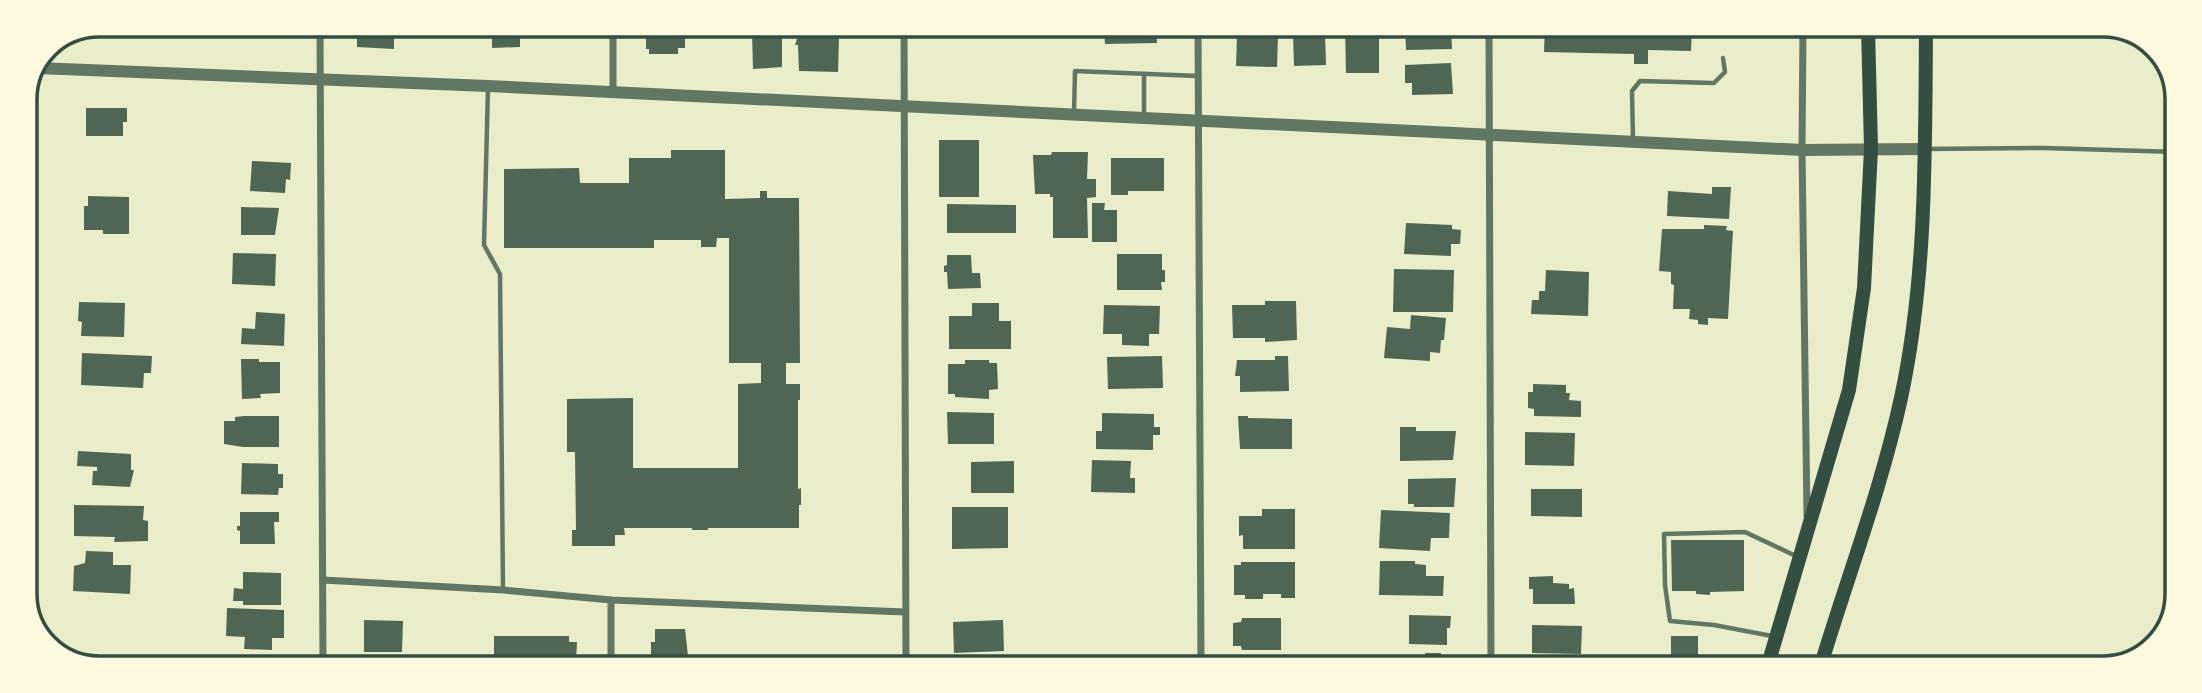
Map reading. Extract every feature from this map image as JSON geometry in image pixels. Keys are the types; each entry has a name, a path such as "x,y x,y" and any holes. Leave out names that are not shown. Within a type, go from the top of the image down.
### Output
{"main road":[{"path":"1770,656 1849,390 1864,288 1871,149 1868,37"},
{"path":"1824,656 1875,499 1901,397 1915,309 1925,149 1926,37"}],"street":[{"path":"320,37 323,656"},
{"path":"613,37 613,93"},
{"path":"904,37 906,656"},
{"path":"1198,37 1202,656"},
{"path":"1489,37 1490,656"},
{"path":"1803,37 1808,531"},
{"path":"45,68 488,86 1802,150 1925,149"},
{"path":"323,580 503,590 611,600 905,612"},
{"path":"611,600 611,656"}],"lane":[{"path":"1633,142 1632,91 1640,81 1714,83 1725,72 1723,58"},
{"path":"1074,115 1075,71 1198,76"},
{"path":"1144,74 1144,119"},
{"path":"488,86 484,245 500,274 503,590"},
{"path":"1925,149 2045,148 2165,152"},
{"path":"1776,637 1714,625 1670,621 1665,585 1664,534 1745,532 1800,558"}],"building":[{"path":"357,37 394,37 394,49 357,47"},
{"path":"492,37 520,37 520,47 492,48"},
{"path":"646,37 685,37 685,48 678,48 678,54 649,54"},
{"path":"752,37 782,37 782,67 753,69"},
{"path":"798,37 839,37 838,72 799,71 798,45 795,45"},
{"path":"1105,37 1157,37 1157,43 1105,44"},
{"path":"1237,37 1278,37 1277,67 1236,66"},
{"path":"1293,37 1325,37 1326,65 1294,66"},
{"path":"1345,37 1379,37 1379,73 1346,73"},
{"path":"1405,37 1451,37 1452,49 1406,50"},
{"path":"1545,37 1692,37 1691,51 1648,50 1648,64 1634,64 1634,54 1544,52"},
{"path":"1451,63 1453,94 1412,95 1412,83 1405,83 1405,65"},
{"path":"86,108 127,108 123,136 86,136"},
{"path":"939,140 979,140 979,197 939,197"},
{"path":"671,150 725,150 725,199 760,198 760,191 767,191 767,198 799,198 800,363 786,363 786,384 800,384 799,528 624,528 625,535 615,535 615,546 572,546 572,530 576,530 575,452 567,452 567,399 633,398 633,468 738,468 738,384 761,383 761,363 729,363 729,238 717,238 716,247 701,247 701,240 654,240 654,248 504,248 504,169 579,168 580,183 629,183 629,158 671,158"},
{"path":"1052,152 1088,152 1087,179 1096,179 1096,197 1087,198 1088,238 1053,238 1053,197 1050,197 1050,194 1035,194 1033,155 1051,155"},
{"path":"1111,158 1164,158 1164,191 1128,191 1128,195 1111,195"},
{"path":"252,161 291,163 290,180 286,179 285,193 250,191"},
{"path":"1712,187 1731,187 1729,219 1667,216 1668,191 1712,194"},
{"path":"88,196 129,197 129,234 103,234 103,230 84,230 84,206 88,206"},
{"path":"1092,203 1105,203 1104,210 1117,210 1117,242 1092,242"},
{"path":"947,204 1016,205 1016,233 947,233"},
{"path":"241,207 279,208 275,235 241,235"},
{"path":"1406,223 1452,225 1452,229 1461,230 1460,244 1451,244 1451,256 1404,254"},
{"path":"1704,225 1727,226 1726,230 1733,231 1728,319 1708,318 1708,325 1689,319 1690,309 1673,309 1674,285 1671,284 1671,272 1659,271 1662,229 1704,229"},
{"path":"233,253 276,254 275,286 232,284"},
{"path":"1117,254 1162,254 1165,282 1161,282 1162,290 1117,290"},
{"path":"947,255 971,255 972,273 980,273 981,288 948,289 947,272 944,272"},
{"path":"1394,269 1454,270 1453,312 1393,312"},
{"path":"1546,270 1589,272 1588,316 1531,314 1532,300 1539,300 1539,291 1545,291"},
{"path":"1265,301 1296,301 1297,340 1265,342 1265,338 1233,338 1232,305 1265,305"},
{"path":"79,302 125,303 124,337 81,336 82,322 78,321"},
{"path":"972,303 999,303 999,321 1011,321 1011,349 949,349 949,316 972,316"},
{"path":"1104,305 1160,306 1159,334 1149,334 1149,346 1122,345 1122,334 1103,334"},
{"path":"256,312 285,314 284,346 241,344 242,328 255,329"},
{"path":"1411,315 1446,318 1440,353 1430,352 1430,361 1384,358 1387,327 1410,329"},
{"path":"82,353 152,356 151,373 144,373 143,388 81,385"},
{"path":"1162,356 1163,388 1108,389 1107,357"},
{"path":"1275,356 1288,356 1289,391 1240,392 1240,376 1235,376 1237,360 1275,360"},
{"path":"241,359 280,362 280,393 260,394 261,398 242,399"},
{"path":"965,360 989,360 989,363 997,363 998,389 989,390 989,399 955,397 955,394 948,394 948,364 965,364"},
{"path":"1533,384 1566,385 1566,393 1570,393 1569,400 1581,401 1581,417 1534,416 1534,409 1528,408 1528,392 1533,392"},
{"path":"947,412 994,413 994,444 948,444"},
{"path":"1102,413 1154,414 1154,427 1160,427 1160,435 1153,435 1153,450 1096,449 1096,431 1102,431"},
{"path":"244,416 279,416 279,447 224,444 224,421 235,421 235,417"},
{"path":"1238,416 1292,419 1292,449 1240,449"},
{"path":"1400,427 1416,427 1416,431 1456,431 1453,460 1400,461"},
{"path":"1525,432 1575,433 1574,466 1525,465"},
{"path":"78,451 131,454 131,470 134,470 130,487 92,485 93,471 97,471 97,467 77,466"},
{"path":"1092,460 1131,461 1130,478 1135,478 1135,493 1091,492"},
{"path":"1014,461 1014,493 971,493 971,462"},
{"path":"242,463 278,464 278,474 283,474 283,488 279,488 278,495 241,494"},
{"path":"1456,478 1454,507 1414,507 1414,504 1408,504 1408,479"},
{"path":"1531,489 1582,489 1582,517 1531,516"},
{"path":"74,505 144,506 143,520 148,521 148,541 114,542 115,537 74,536"},
{"path":"952,507 1008,507 1008,548 952,549"},
{"path":"1262,509 1295,509 1295,549 1243,549 1243,535 1239,536 1239,516 1262,516"},
{"path":"1381,510 1450,513 1449,538 1431,538 1430,551 1379,548"},
{"path":"240,512 279,512 279,522 274,522 275,544 240,544 240,531 237,526 240,526"},
{"path":"1671,540 1744,540 1744,591 1710,592 1710,595 1696,594 1696,591 1672,591"},
{"path":"86,551 113,552 113,565 131,565 130,594 73,591 74,566 85,563"},
{"path":"1380,561 1415,561 1415,564 1426,565 1426,576 1444,576 1443,596 1379,595"},
{"path":"1241,562 1295,562 1295,598 1281,598 1281,594 1263,594 1263,599 1245,599 1245,595 1234,595 1234,565 1241,565"},
{"path":"243,572 281,573 281,605 243,605 243,601 233,601 234,588 243,589"},
{"path":"1553,576 1553,583 1569,584 1569,589 1574,588 1575,604 1533,604 1533,589 1529,589 1529,577"},
{"path":"227,608 284,610 284,638 272,638 272,650 244,649 245,637 226,636"},
{"path":"1409,615 1451,616 1450,628 1447,628 1447,645 1409,644"},
{"path":"1242,618 1281,618 1281,650 1242,650 1241,646 1233,646 1233,623 1241,622"},
{"path":"364,620 403,621 402,652 364,652"},
{"path":"1003,620 1004,651 954,653 953,622"},
{"path":"1532,625 1582,626 1581,654 1532,653"},
{"path":"655,629 685,629 688,656 651,656 651,642 655,642"},
{"path":"494,636 569,636 569,642 577,642 576,656 494,656"},
{"path":"1671,636 1698,636 1698,656 1671,656"},
{"path":"1425,653 1441,653 1441,656 1425,656"}]}
